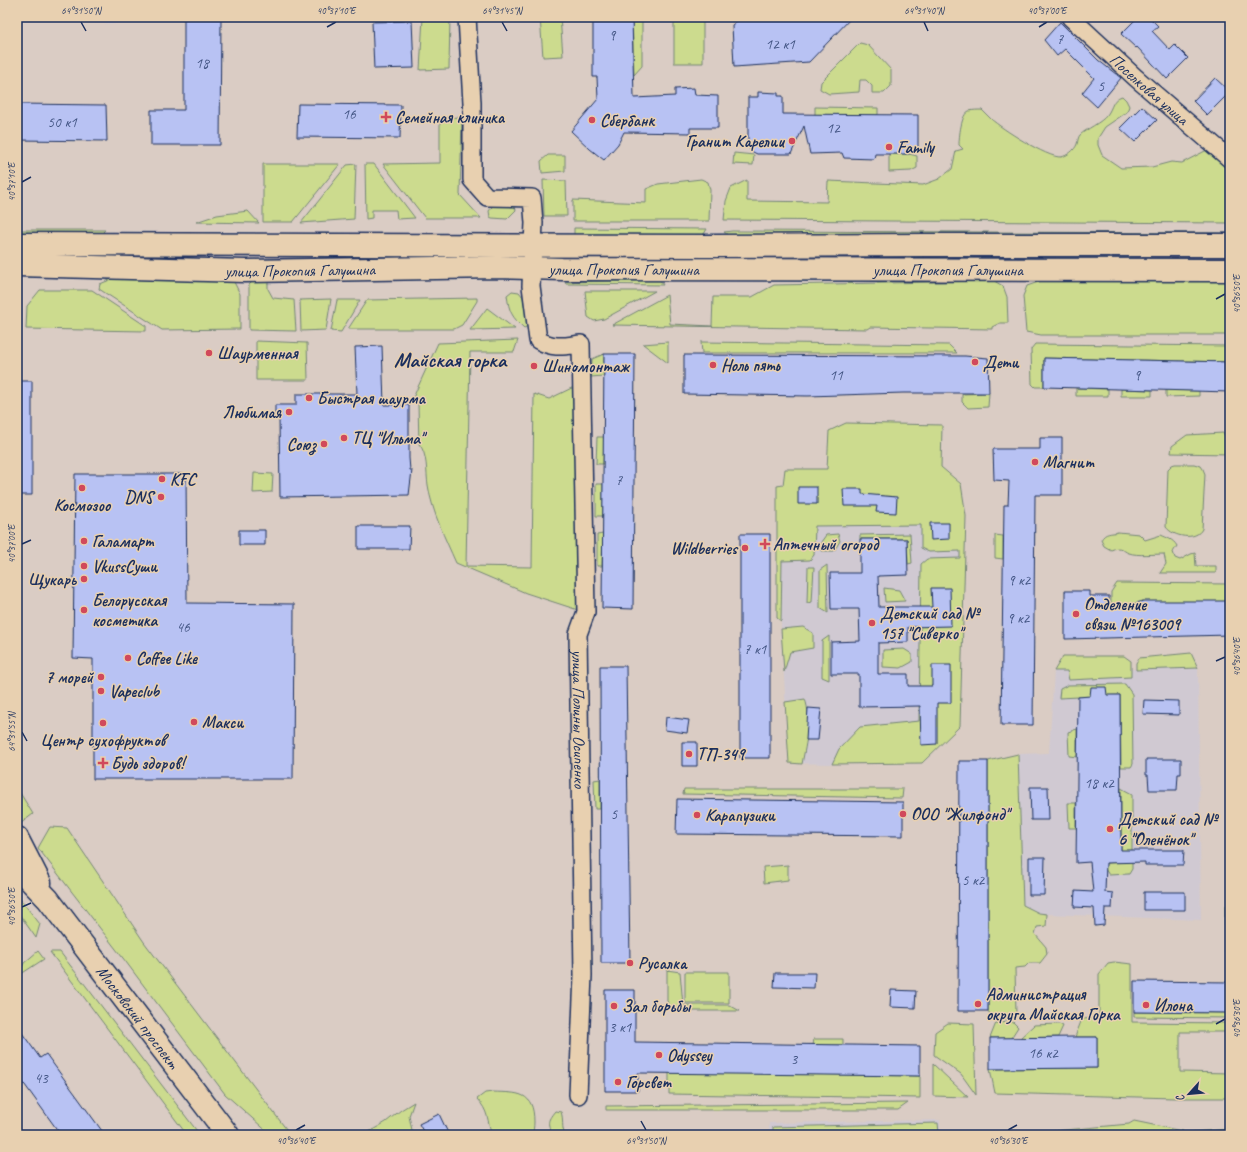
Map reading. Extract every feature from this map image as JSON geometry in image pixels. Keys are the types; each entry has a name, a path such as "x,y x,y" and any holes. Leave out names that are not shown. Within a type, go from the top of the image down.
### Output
{"main road":[{"name":"улица Прокопия Галушина","path":"17,244 490,246 1230,245"},
{"name":"улица Прокопия Галушина","path":"17,265 245,271 498,267 1230,270"},
{"name":"Московский проспект","path":"17,838 48,899"},
{"name":"Московский проспект","path":"17,868 48,899 228,1135"}],"street":[{"path":"467,17 472,103 472,180 486,197 532,198 534,245 533,268"},
{"name":"Поселковая улица","path":"1070,17 1136,78 1230,159"},
{"name":"улица Полины Осипенко","path":"533,268 532,286 538,340 548,346 581,344 586,612 578,634 582,975 578,1095"}],"shaded area":[{"path":"63,17 116,17 116,24 63,19"},
{"name":"Детский сад № 157 \"Сиверко\"","path":"932,483 966,516 960,726 922,763 789,763 781,625 783,485"},
{"name":"Детский сад № 6 \"Оленёнок\"","path":"1198,668 1201,920 1047,914 1039,913 1023,905 1018,754 1049,753 1054,671"},
{"path":"940,1120 940,1131 1066,1131 1065,1135 1033,1135 1033,1133 938,1133 938,1124 773,1127 773,1135 769,1135 769,1123"}],"green space":[{"path":"423,17 450,17 449,69 420,70"},
{"path":"540,17 560,17 563,56 543,57"},
{"path":"632,17 642,17 642,66 634,75"},
{"path":"674,19 703,19 703,63 674,63"},
{"path":"860,43 868,45 891,70 891,86 884,93 872,93 872,86 866,80 860,80 859,92 829,94 820,89 821,82"},
{"path":"1122,96 1129,106 1127,112 1105,127 1098,138 1098,145 1102,155 1121,168 1152,167 1171,162 1182,163 1207,150 1230,163 1230,223 724,220 726,201 731,188 747,180 747,201 827,202 828,181 923,185 939,179 952,169 956,151 963,149 959,145 959,137 964,116 969,111 982,110 996,123 1024,142 1046,153 1061,157 1066,155 1074,148 1080,135 1104,118 1109,112 1114,101"},
{"path":"815,107 878,108 878,115 815,115"},
{"path":"462,117 460,195 481,218 425,218 383,164 440,163 440,118"},
{"path":"734,153 754,155 753,165 733,164"},
{"path":"889,154 909,154 917,156 917,168 911,171 889,172"},
{"path":"548,155 565,155 565,171 542,173 541,161"},
{"path":"263,164 340,164 293,222 263,222"},
{"path":"356,164 354,219 301,223 347,165"},
{"path":"365,164 374,164 415,218 397,219 396,210 372,210 372,218 366,219"},
{"path":"701,179 708,182 710,190 709,221 573,221 573,200 646,203 646,189 658,184"},
{"path":"543,180 566,181 567,216 544,216"},
{"path":"494,204 514,205 516,210 507,219 492,218 490,217 489,211"},
{"path":"248,211 259,223 196,222 217,215"},
{"path":"574,228 707,229 704,234 695,237 574,236"},
{"path":"17,230 105,230 101,234 17,234"},
{"path":"724,232 1230,233 1230,238 731,237"},
{"path":"117,277 233,280 240,294 240,329 162,330 99,289 100,284"},
{"path":"268,279 268,289 273,298 294,300 296,331 249,330 249,285 253,281"},
{"path":"660,280 663,285 566,284 565,282"},
{"path":"1044,280 1230,281 1230,335 1041,335 1026,332 1023,296 1027,286"},
{"path":"994,281 1003,286 1007,297 1008,323 1000,323 992,327 992,329 870,327 867,329 612,325 667,295 670,324 712,326 713,297 752,297 774,285"},
{"path":"40,290 92,290 146,326 146,331 26,329 27,306"},
{"path":"512,291 519,292 523,297 528,326 524,328 517,321 510,310 507,295"},
{"path":"585,291 655,291 604,319 594,321 588,317"},
{"path":"477,298 477,301 462,325 454,329 348,329 367,300"},
{"path":"331,299 326,330 301,331 300,300"},
{"path":"337,300 360,300 341,332 331,331"},
{"path":"487,308 515,329 470,330"},
{"path":"518,340 514,352 470,352 466,566 532,567 534,394 549,399 582,383 578,610 526,593 456,563 439,525 430,495 424,453 419,444 418,404 417,401 412,400 438,343"},
{"path":"256,341 307,343 308,380 256,380"},
{"path":"668,342 668,363 643,344"},
{"path":"701,342 949,345 957,353 702,353"},
{"path":"1035,344 1230,346 1230,362 1044,358 1044,387 1035,387 1032,384 1031,349"},
{"path":"604,354 604,376 591,377 592,359"},
{"path":"1076,388 1108,389 1108,396 1076,396"},
{"path":"1121,389 1152,390 1152,396 1121,396"},
{"path":"1166,390 1199,391 1199,396 1166,397"},
{"path":"989,393 988,407 968,408 962,402 962,394"},
{"path":"846,423 942,425 941,467 961,484 966,516 960,726 922,763 832,764 839,749 860,727 919,721 921,564 927,559 960,558 960,551 929,552 921,548 921,525 815,526 814,555 810,560 782,561 781,621 777,618 777,486 783,485 785,469 827,469 829,431"},
{"path":"1223,433 1230,443 1230,454 1171,453 1172,446 1187,435"},
{"path":"597,437 604,437 603,464 596,464"},
{"path":"1175,464 1194,464 1201,466 1205,474 1202,529 1195,535 1179,535 1166,527 1168,469"},
{"path":"254,473 273,474 272,492 253,493"},
{"path":"596,484 603,484 603,516 596,516"},
{"path":"1118,532 1139,534 1145,540 1161,535 1172,540 1177,546 1173,552 1175,558 1180,560 1195,553 1196,566 1216,566 1216,573 1160,573 1166,564 1164,554 1132,554 1120,548 1111,550 1104,546 1101,540 1104,536"},
{"path":"603,534 602,566 597,566 597,535"},
{"path":"838,534 840,541 834,551 822,551 821,542 826,535"},
{"path":"910,534 912,563 908,564 907,539 860,539 860,535"},
{"path":"995,535 1003,536 1003,559 995,558"},
{"path":"827,565 828,613 820,608 820,570"},
{"path":"808,567 814,567 812,602 807,603"},
{"path":"1117,583 1230,584 1230,605 1111,605 1111,592"},
{"path":"884,588 899,590 905,601 885,602"},
{"path":"803,627 813,633 813,648 790,652 784,672 781,629"},
{"path":"829,636 829,680 822,677 822,641"},
{"path":"904,649 912,654 912,662 901,668 883,667 883,650"},
{"path":"1191,653 1198,668 1136,670 1136,663 1139,658"},
{"path":"1063,656 1124,656 1131,661 1131,677 1069,680 1067,671 1054,671"},
{"path":"1125,684 1132,694 1133,764 1131,767 1121,767 1120,695 1059,698 1060,689 1068,685"},
{"path":"805,699 808,723 807,739 802,764 789,763 785,702"},
{"path":"1077,729 1077,757 1069,756 1068,732"},
{"path":"1018,754 1023,905 1039,913 1047,914 1046,926 1037,927 1035,934 1046,947 1047,954 1040,963 1029,963 1025,967 1015,968 1016,1015 1010,1019 994,1020 988,1011 988,761"},
{"path":"600,779 600,809 595,809 594,780"},
{"path":"17,788 33,814 20,824 17,819"},
{"path":"1121,788 1132,794 1132,869 1129,874 1109,875 1105,869 1106,863 1121,862"},
{"path":"684,789 903,789 902,798 683,794"},
{"path":"1068,803 1076,803 1076,828 1069,828"},
{"path":"50,827 67,828 144,942 290,1135 271,1135 225,1094 38,848"},
{"path":"788,865 788,880 764,883 763,867"},
{"path":"20,899 40,924 36,938 17,911 17,901"},
{"path":"1225,906 1230,906 1230,952 1225,952"},
{"path":"38,951 44,959 18,976 24,963"},
{"path":"50,952 60,952 200,1135 187,1135"},
{"path":"1114,962 1132,964 1132,1022 1230,1023 1230,1032 1180,1032 1180,1072 1230,1073 1230,1098 995,1093 990,1069 1097,1068 1097,1037 1075,1037 1082,1019 1099,1018 1099,974 1108,963"},
{"path":"667,970 680,972 683,1005 729,1005 740,1011 673,1011 667,1001"},
{"path":"685,972 729,972 729,1003 685,1003"},
{"path":"1134,1012 1230,1013 1230,1018 1134,1017"},
{"path":"1013,1022 1018,1027 1011,1038 990,1038 996,1023"},
{"path":"948,1023 974,1024 976,1095 961,1074 934,1055 935,1032"},
{"path":"1059,1024 1063,1026 1058,1037 1020,1038 1034,1025"},
{"path":"814,1039 843,1039 843,1045 813,1045"},
{"path":"933,1064 968,1097 933,1096"},
{"path":"669,1072 920,1076 920,1098 669,1094"},
{"path":"493,1092 517,1094 528,1099 533,1112 533,1135 492,1135 486,1112 477,1099 485,1093"},
{"path":"414,1102 409,1116 413,1135 364,1135 386,1122"},
{"path":"908,1103 898,1110 606,1110 606,1106"},
{"path":"555,1111 561,1112 565,1135 552,1135 549,1120"},
{"path":"1134,1121 1182,1131 1182,1135 773,1135 773,1127 938,1123 939,1133 1033,1133 1129,1124"},
{"path":"1230,1129 1230,1135 1193,1135 1193,1132"}],"building":[{"path":"184,17 221,17 220,145 151,145 151,110 184,110"},
{"path":"593,17 632,17 634,98 675,96 675,89 694,88 695,95 718,96 718,128 690,128 690,133 624,132 618,144 604,160 590,149 571,131 598,99 597,77 593,77"},
{"path":"742,17 852,17 809,62 734,67 732,25"},
{"path":"1138,17 1149,17 1158,26 1152,31 1170,50 1175,45 1188,58 1167,79 1137,47 1136,48 1121,34"},
{"path":"412,21 414,68 374,69 372,22"},
{"path":"1060,22 1098,60 1121,78 1097,107 1082,93 1094,78 1065,49 1057,56 1044,40"},
{"path":"1215,78 1230,92 1207,115 1193,101"},
{"path":"758,92 778,93 778,96 783,96 783,114 918,115 918,151 910,150 909,154 875,154 874,159 844,158 842,153 810,154 804,126 791,154 757,154 751,151 748,146 748,97 758,97"},
{"path":"17,104 106,105 107,141 17,140"},
{"path":"298,104 401,105 400,138 297,137"},
{"path":"1142,106 1157,120 1135,142 1120,128"},
{"name":"ТЦ \"Ильма\"","path":"382,346 384,405 409,405 409,458 410,470 412,470 409,495 280,497 279,417 275,418 275,405 296,405 296,394 357,394 355,347"},
{"path":"604,354 635,354 633,609 602,608"},
{"path":"684,355 965,356 988,358 989,393 903,393 808,396 684,394"},
{"path":"1044,358 1230,362 1230,392 1044,387"},
{"path":"17,381 32,381 32,495 17,495"},
{"path":"1040,438 1062,438 1062,495 1035,495 1033,725 1001,725 1004,505 1008,505 1009,481 994,480 993,449 1040,449"},
{"path":"75,474 186,474 187,603 294,604 293,779 93,779 93,659 73,658"},
{"path":"798,487 817,487 817,504 798,504"},
{"path":"843,489 862,489 862,494 897,497 896,513 876,512 877,506 844,506"},
{"path":"930,523 949,523 949,539 931,540"},
{"path":"358,526 410,526 409,549 358,549"},
{"path":"239,530 265,530 265,545 239,545"},
{"path":"740,534 770,534 770,758 740,758"},
{"path":"860,539 907,539 908,575 878,576 879,607 932,607 931,588 950,588 951,626 908,627 908,642 878,643 878,674 908,674 908,686 932,686 932,665 951,665 951,703 937,703 937,744 921,745 920,706 859,707 859,674 831,674 831,642 860,641 859,609 831,609 830,573 860,573"},
{"path":"1065,591 1090,591 1090,596 1109,596 1109,607 1124,607 1143,601 1230,601 1230,635 1065,639"},
{"path":"600,666 626,666 630,963 601,963"},
{"path":"1091,687 1106,687 1107,695 1120,695 1121,850 1184,850 1183,865 1145,865 1145,862 1106,863 1105,892 1113,893 1112,908 1105,908 1104,925 1095,926 1094,908 1074,907 1075,891 1093,892 1090,862 1076,863 1078,697 1090,696"},
{"path":"1144,700 1179,701 1179,715 1143,714"},
{"path":"808,708 821,709 818,740 806,740"},
{"path":"666,717 689,720 687,733 665,730"},
{"name":"ТП-349","path":"682,742 697,742 697,766 682,766"},
{"path":"1146,759 1181,759 1181,774 1178,774 1177,790 1149,790 1148,775 1146,775"},
{"path":"959,761 988,761 988,1011 958,1011"},
{"path":"1030,787 1048,787 1049,820 1031,820"},
{"path":"677,799 903,802 903,836 676,834"},
{"path":"1029,857 1045,857 1044,895 1029,895"},
{"path":"1144,892 1185,892 1185,910 1144,910"},
{"path":"775,973 815,973 814,988 774,987"},
{"path":"1134,981 1230,982 1230,1013 1134,1012"},
{"path":"605,990 635,990 635,1042 920,1046 920,1076 638,1073 638,1091 605,1091"},
{"path":"891,990 916,991 915,1008 890,1007"},
{"path":"17,1026 40,1058 46,1054 105,1135 61,1135 17,1074"},
{"path":"1097,1037 1097,1068 990,1069 990,1038"},
{"path":"439,1114 449,1135 425,1135 419,1124"}],"place":[{"name":"Семейная клиника","path":"386,117"},
{"name":"Сбербанк","path":"592,120"},
{"name":"Гранит Карелии","path":"792,141"},
{"name":"Family","path":"889,147"},
{"name":"Шаурменная","path":"209,353"},
{"name":"Дети","path":"975,362"},
{"name":"Ноль пять","path":"713,365"},
{"name":"Шиномонтаж","path":"534,366"},
{"name":"Быстрая шаурма","path":"309,398"},
{"name":"Любимая","path":"289,412"},
{"name":"ТЦ \"Ильма\"","path":"344,438"},
{"name":"Союз","path":"324,444"},
{"name":"Магнит","path":"1035,462"},
{"name":"KFC","path":"162,479"},
{"name":"Космозоо","path":"82,488"},
{"name":"DNS","path":"161,497"},
{"name":"Галамарт","path":"84,541"},
{"name":"Аптечный огород","path":"765,544"},
{"name":"Wildberries","path":"745,548"},
{"name":"VkussСуши","path":"84,566"},
{"name":"Щукарь","path":"84,579"},
{"name":"Белорусская косметика","path":"84,610"},
{"name":"Отделение связи №163009","path":"1076,614"},
{"name":"Детский сад № 157 \"Сиверко\"","path":"872,623"},
{"name":"Coffee Like","path":"128,658"},
{"name":"7 морей","path":"101,677"},
{"name":"Vapeclub","path":"101,691"},
{"name":"Макси","path":"194,722"},
{"name":"Центр сухофруктов","path":"103,723"},
{"name":"ТП-349","path":"689,754"},
{"name":"Будь здоров!","path":"103,763"},
{"name":"ООО \"Жилфонд\"","path":"903,814"},
{"name":"Карапузики","path":"697,815"},
{"name":"Детский сад № 6 \"Оленёнок\"","path":"1110,829"},
{"name":"Русалка","path":"630,963"},
{"name":"Администрация округа Майская Горка","path":"978,1004"},
{"name":"Илона","path":"1146,1005"},
{"name":"Зал борьбы","path":"614,1006"},
{"name":"Odyssey","path":"659,1055"},
{"name":"Горсвет","path":"618,1082"}],"district":[{"name":"Майская горка","path":"450,360"}]}
